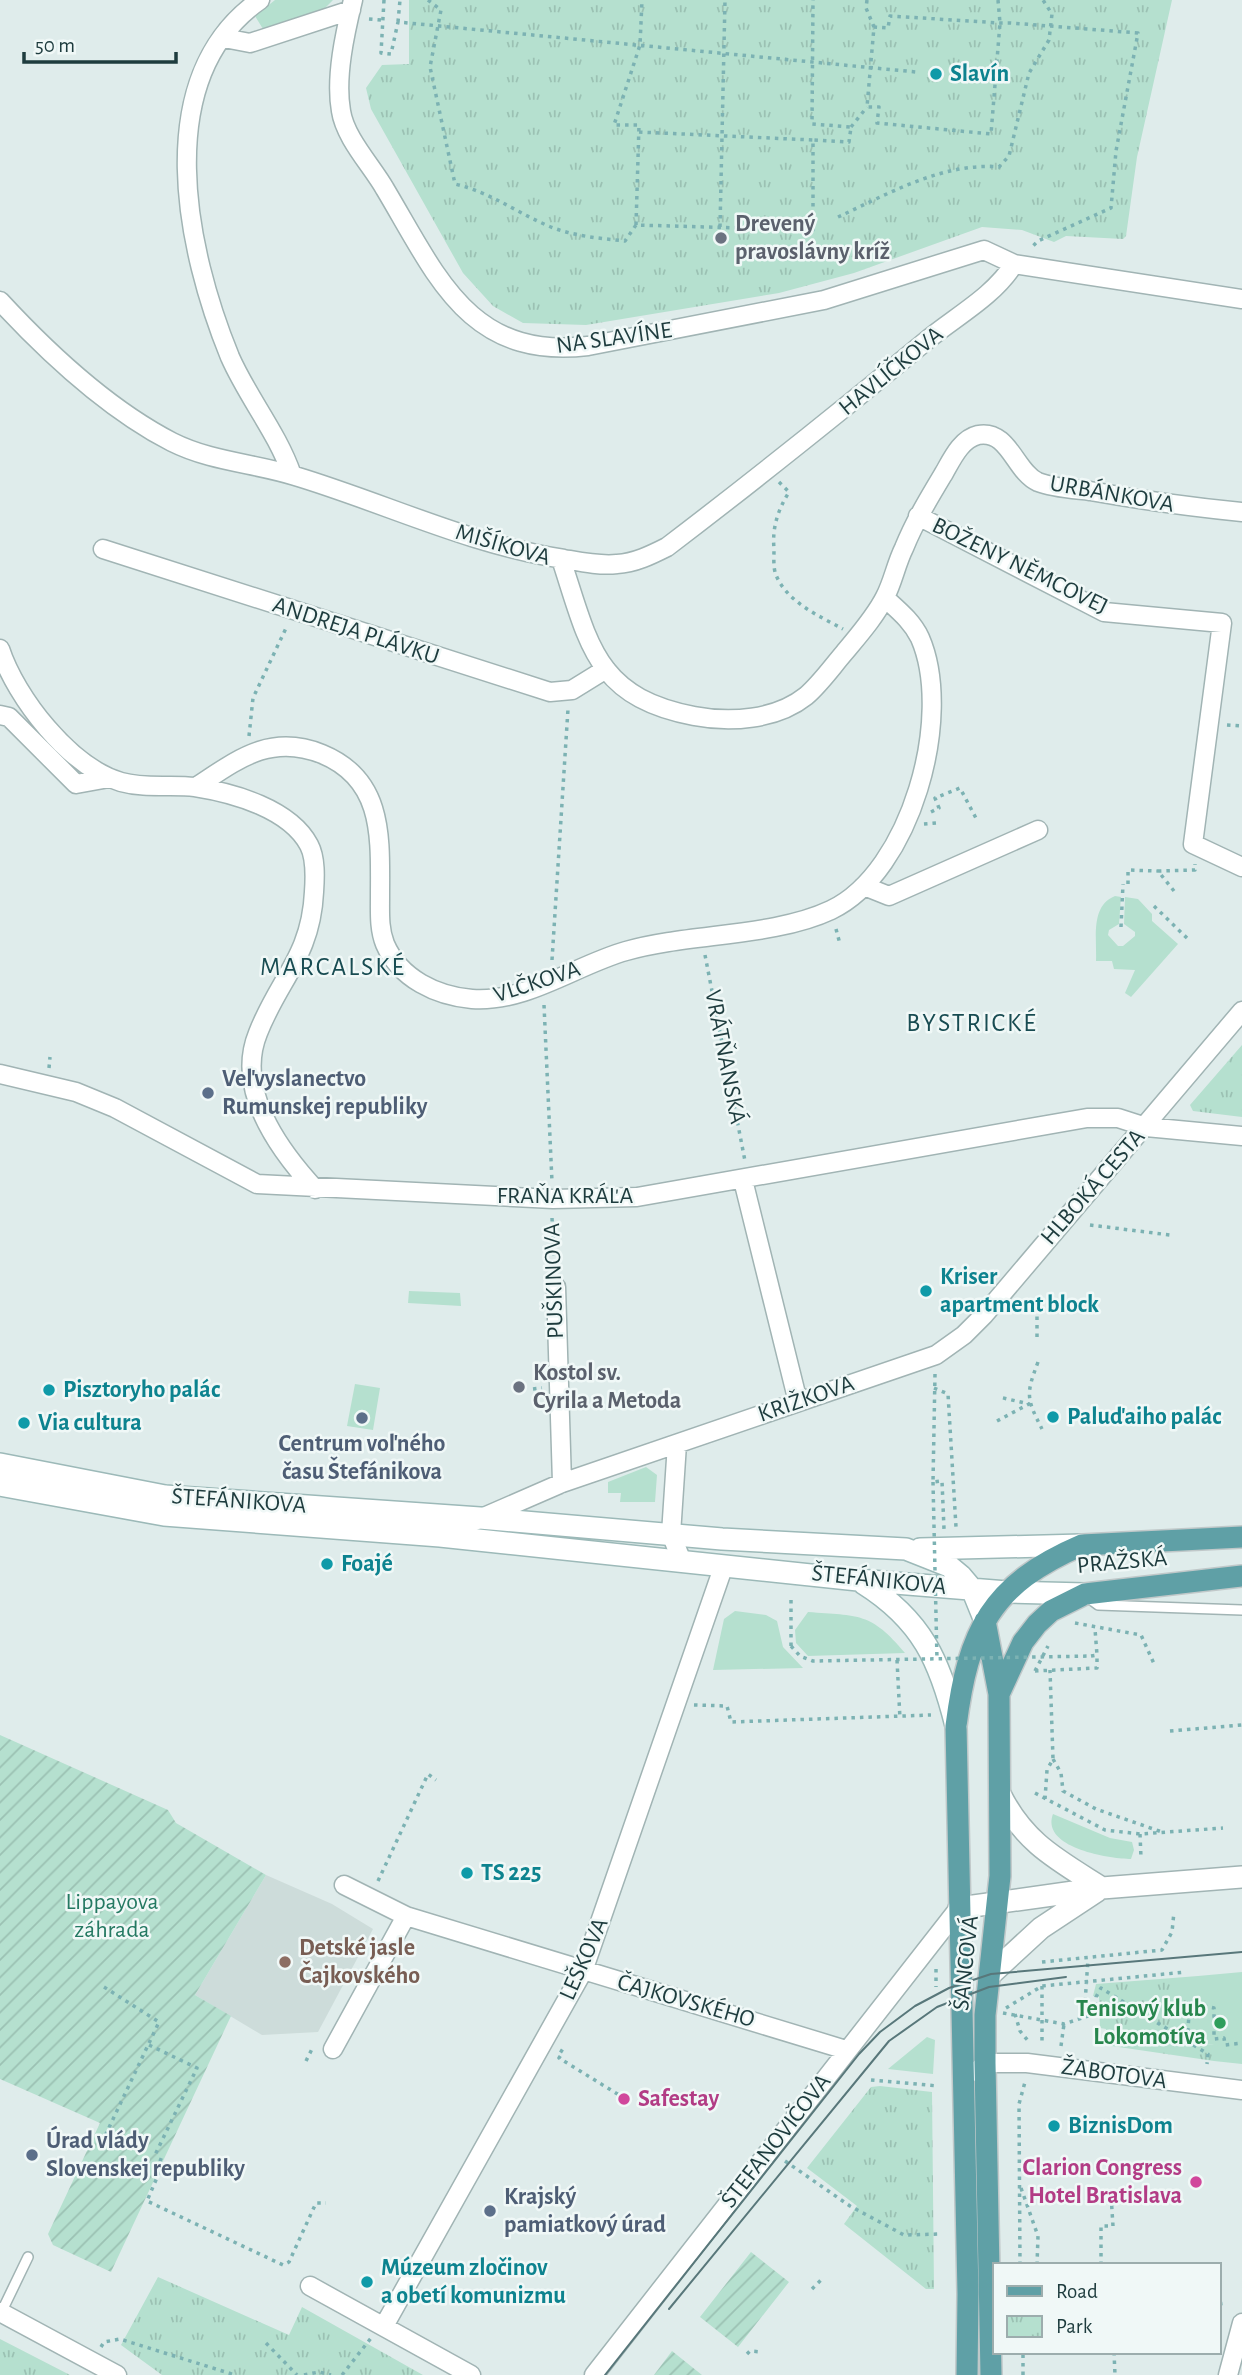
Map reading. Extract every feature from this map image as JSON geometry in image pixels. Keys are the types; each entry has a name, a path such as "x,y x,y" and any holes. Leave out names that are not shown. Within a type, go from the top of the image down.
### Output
{"main road":[{"name":"ŠTEFÁNIKOVA","path":"0,1464 165,1496 906,1549 949,1566 972,1589"},
{"name":"ŠTEFÁNIKOVA","path":"0,1485 164,1515 440,1536 681,1559 858,1580 972,1589"},
{"name":"PRAŽSKÁ","path":"906,1549 1082,1545 1242,1537"},
{"name":"PRAŽSKÁ","path":"1007,1592 1043,1563 1082,1545"},
{"name":"PRAŽSKÁ","path":"972,1589 1085,1594 1242,1576"},
{"name":"ŠANCOVÁ","path":"858,1580 887,1598 921,1635 946,1684 956,1726"},
{"path":"972,1589 985,1621 999,1694"},
{"name":"ŠANCOVÁ","path":"967,2375 968,2294 956,1726 962,1679 985,1621 1007,1592"},
{"name":"ŠANCOVÁ","path":"991,2375 985,2015 998,1902 999,1694 1023,1642 1037,1624 1059,1606 1085,1594"},
{"path":"1000,1794 1016,1823 1032,1841 1102,1888"},
{"path":"960,1908 1102,1888 1242,1877"},
{"path":"991,1974 1041,1928 1102,1888"}],"street":[{"path":"260,0 235,22 223,37 204,71 192,103 186,154 187,194 209,293 230,357 282,446 292,475"},
{"name":"NA SLAVÍNE","path":"223,37 250,43 352,5"},
{"name":"NA SLAVÍNE","path":"352,5 339,72 341,111 347,127 450,294 487,327 523,345 553,348 588,346 824,300 984,250 1014,264"},
{"path":"1014,264 1242,299"},
{"name":"HAVLÍČKOVA","path":"561,559 616,565 652,555 667,547 768,470 941,328 1002,284 1014,264"},
{"name":"MIŠÍKOVA","path":"0,301 83,379 149,429 212,458 292,475 500,546 561,559 586,635 615,681 652,706 698,717 750,718 776,713 807,695 857,637 885,598 918,516"},
{"name":"URBÁNKOVA","path":"918,516 958,449 978,435 989,435 1004,443 1024,472 1043,483 1171,505 1242,512"},
{"name":"BOŽENY NĚMCOVEJ","path":"918,516 1104,612 1222,623 1211,723 1193,844 1242,867"},
{"name":"ANDREJA PLÁVKU","path":"103,550 550,692 572,690"},
{"name":"VLČKOVA","path":"196,787 247,753 283,748 316,752 344,765 362,781 373,809 380,844 380,925 386,944 405,971 436,991 477,999 506,996 625,951 797,920 832,909 863,886 887,857 912,805 925,760 931,720 928,675 921,641 912,624 885,598"},
{"path":"0,649 8,673 52,733 109,778"},
{"path":"572,690 606,669"},
{"path":"0,715 9,717 76,784 109,778 143,786 196,787 277,812 299,830 311,849 314,889 309,932 298,959 258,1033 252,1065 258,1099 271,1129 286,1157 315,1189"},
{"path":"863,886 889,897 1038,830"},
{"name":"HLBOKÁ CESTA","path":"936,1355 964,1335 984,1315 1242,1011"},
{"name":"FRAŇA KRÁĽA","path":"0,1074 76,1092 115,1108 257,1184 315,1189 553,1199 638,1197 1087,1118 1118,1118 1146,1126 1242,1136"},
{"path":"746,1179 798,1402"},
{"name":"PUŠKINOVA","path":"556,1287 562,1483"},
{"name":"KRIŽKOVA","path":"480,1518 562,1483 936,1355"},
{"path":"677,1444 671,1534 681,1559"},
{"name":"ŠTEFÁNIKOVA","path":"440,1536 480,1518"},
{"name":"LEŠKOVA","path":"384,2326 583,1971 653,1778 724,1564"},
{"name":"ČAJKOVSKÉHO","path":"344,1885 406,1916 846,2050"},
{"name":"ŠTEFANOVIČOVA","path":"594,2375 846,2050 960,1908"},
{"path":"333,2049 406,1916"},
{"path":"964,2085 985,2063"},
{"name":"ŽABOTOVA","path":"985,2063 1027,2063 1242,2090"},
{"path":"310,2286 471,2375"},
{"path":"1,2313 117,2375"},
{"path":"1228,2375 1242,2323"}],"lane":[{"path":"1085,1594 1098,1605 1242,1610"},
{"path":"1,2313 28,2257"}],"path":[{"path":"384,0 382,53 391,54 400,0"},
{"path":"428,0 441,10 430,67 455,184 485,192 545,224 585,237 625,241 636,225 639,125 614,125 640,45 642,0"},
{"path":"720,227 725,0"},
{"path":"813,0 811,124 851,127"},
{"path":"639,132 849,142 851,127 867,107 874,27 866,8 867,0"},
{"path":"867,107 879,107 877,123 991,134 1000,23 998,0"},
{"path":"838,217 929,176 983,166 999,167 1009,156 1025,85 1049,40 1052,13 1043,0"},
{"path":"874,27 888,28 890,16 1138,33 1116,151 1111,208 1038,242"},
{"path":"369,19 382,20"},
{"path":"398,22 916,72"},
{"path":"955,75 995,80"},
{"path":"636,225 813,230 813,140"},
{"path":"789,492 777,512 773,543 775,574 786,591 809,611 857,637"},
{"path":"247,753 253,698 295,611"},
{"path":"551,966 567,712 572,690"},
{"path":"926,825 927,813 939,808 935,798 960,788 977,820"},
{"path":"1121,928 1128,870 1195,870 1195,863"},
{"path":"1158,870 1174,891"},
{"path":"1154,906 1189,941"},
{"name":"VRÁTŇANSKÁ","path":"701,936 746,1179"},
{"name":"PUŠKINOVA","path":"544,996 556,1287"},
{"path":"1090,1225 1170,1235"},
{"path":"1037,1308 1037,1336"},
{"path":"936,1355 933,1482 937,1660"},
{"path":"1038,1362 1030,1378 1029,1404 1042,1429"},
{"path":"934,1388 948,1394 956,1530"},
{"path":"999,1397 1029,1404"},
{"path":"997,1421 1029,1404"},
{"path":"933,1482 942,1481 945,1532"},
{"path":"791,1600 791,1646 800,1656 813,1661 1097,1655"},
{"path":"1067,1627 1073,1623 1088,1623 1095,1629 1141,1635 1155,1666"},
{"path":"1055,1638 1035,1671 1097,1668 1095,1629"},
{"path":"897,1660 900,1719"},
{"path":"1045,1799 1047,1770 1053,1759 1050,1670"},
{"path":"692,1705 727,1706 731,1722 900,1719 931,1715"},
{"path":"1170,1731 1242,1725"},
{"path":"1053,1759 1062,1773 1063,1791 1096,1810 1163,1832"},
{"path":"369,1898 428,1774 436,1780"},
{"path":"1035,1793 1105,1830 1140,1834 1223,1828"},
{"path":"1140,1834 1141,1858"},
{"path":"1042,1962 1162,1950 1172,1932 1174,1912"},
{"path":"1084,2018 1088,1959"},
{"path":"1186,1972 1042,1986 998,2013 1064,2024 1094,2014 1096,1997 1101,1988 1208,2054 1208,2064"},
{"path":"1042,1986 1042,2043"},
{"path":"104,1987 159,2022 105,2136"},
{"path":"1187,2040 1190,2003 1197,2003 1214,2007 1214,2039 1224,2038 1225,2045 1242,2043"},
{"path":"1015,2014 1020,2031 1029,2042"},
{"path":"1061,2046 1064,2024"},
{"path":"149,2045 197,2068 156,2158 164,2161 147,2201 283,2265 289,2262 316,2203 326,2203"},
{"path":"556,2047 563,2052 559,2058 619,2095"},
{"path":"871,2080 937,2086"},
{"path":"1020,2263 1019,2104 1025,2081"},
{"path":"798,2172 850,2206 904,2235 940,2234"},
{"path":"1019,2183 1038,2236 1037,2263"},
{"path":"1101,2263 1101,2226 1113,2226 1111,2194"},
{"path":"1012,2258 1020,2257"},
{"path":"812,2289 822,2278"},
{"path":"1221,2304 1227,2303"},
{"path":"342,2375 384,2326"},
{"path":"94,2362 104,2342 120,2339 235,2375"},
{"path":"266,2343 297,2375"},
{"path":"747,2354 750,2351 762,2352"},
{"path":"1023,2354 1023,2375"},
{"path":"1114,2354 1115,2375"},
{"path":"304,2375 319,2372 331,2375"}],"shaded area":[{"name":"Detské jasle Čajkovského","path":"266,1875 332,1904 373,1929 318,2032 262,2035 195,1995"}],"green space":[{"path":"275,0 333,0 321,12 263,29 255,16"},
{"path":"409,0 1172,0 1137,157 1126,236 1123,239 1066,236 1054,242 1022,230 982,227 854,273 779,293 586,325 523,323 493,306 463,273 371,109 366,88 382,65 409,64"},
{"path":"1115,896 1121,897 1119,924 1109,930 1108,935 1118,946 1123,946 1135,936 1135,932 1124,924 1125,897 1138,899 1152,914 1152,921 1178,944 1131,997 1125,993 1135,970 1114,969 1112,961 1096,961 1098,915 1107,901"},
{"path":"1242,1045 1242,1117 1193,1111 1190,1105"},
{"path":"409,1291 460,1293 461,1306 408,1303"},
{"path":"355,1384 380,1388 373,1430 347,1426"},
{"path":"646,1467 657,1475 655,1502 620,1502 621,1493 608,1493 608,1482"},
{"path":"735,1611 766,1615 777,1621 783,1647 803,1668 713,1670 724,1619"},
{"path":"808,1612 852,1616 873,1623 905,1653 808,1656 796,1643 795,1630"},
{"name":"Lippayova záhrada","path":"0,1735 168,1810 176,1823 266,1875 195,1995 231,2016 111,2272 53,2245 48,2234 100,2123 0,2079"},
{"path":"1053,1814 1110,1838 1132,1842 1134,1850 1131,1859 1094,1854 1066,1843 1052,1826"},
{"name":"Tenisový klub Lokomotíva","path":"1242,1972 1242,2064 1214,2061 1214,2045 1198,2043 1198,1976"},
{"path":"1198,1976 1198,2043 1214,2045 1214,2061 1105,2045 1106,2029 1100,2028 1099,1997 1093,1996 1096,1984"},
{"path":"927,2037 935,2040 933,2074 888,2069"},
{"path":"871,2087 932,2092 934,2289 926,2289 844,2224 857,2206 807,2168"},
{"path":"751,2252 789,2282 738,2347 700,2317"},
{"path":"158,2277 289,2335 302,2307 423,2375 162,2375 121,2345"},
{"path":"0,2339 70,2375 0,2375"},
{"path":"672,2351 702,2375 654,2375"}],"tram line":[{"path":"605,2375 859,2054 880,2032 915,2006 949,1988 991,1974 1242,1952"},
{"path":"669,2309 889,2041 937,2007 989,1987 1066,1977"}],"place":[{"name":"Slavín","path":"936,74"},
{"name":"Drevený pravoslávny kríž","path":"721,238"},
{"name":"Veľvyslanectvo Rumunskej republiky","path":"208,1093"},
{"name":"Kriser apartment block","path":"926,1291"},
{"name":"Kostol sv. Cyrila a Metoda","path":"519,1387"},
{"name":"Pisztoryho palác","path":"49,1390"},
{"name":"Paluďaiho palác","path":"1053,1417"},
{"name":"Centrum voľného času Štefánikova","path":"362,1418"},
{"name":"Via cultura","path":"24,1423"},
{"name":"Foajé","path":"327,1564"},
{"name":"TS 225","path":"467,1873"},
{"name":"Detské jasle Čajkovského","path":"285,1962"},
{"name":"Tenisový klub Lokomotíva","path":"1220,2023"},
{"name":"Safestay","path":"624,2099"},
{"name":"BiznisDom","path":"1054,2126"},
{"name":"Úrad vlády Slovenskej republiky","path":"32,2155"},
{"name":"Clarion Congress Hotel Bratislava","path":"1196,2182"},
{"name":"Krajský pamiatkový úrad","path":"490,2211"},
{"name":"Múzeum zločinov a obetí komunizmu","path":"367,2282"}],"district":[{"name":"MARCALSKÉ","path":"333,967"},
{"name":"BYSTRICKÉ","path":"972,1023"}]}
